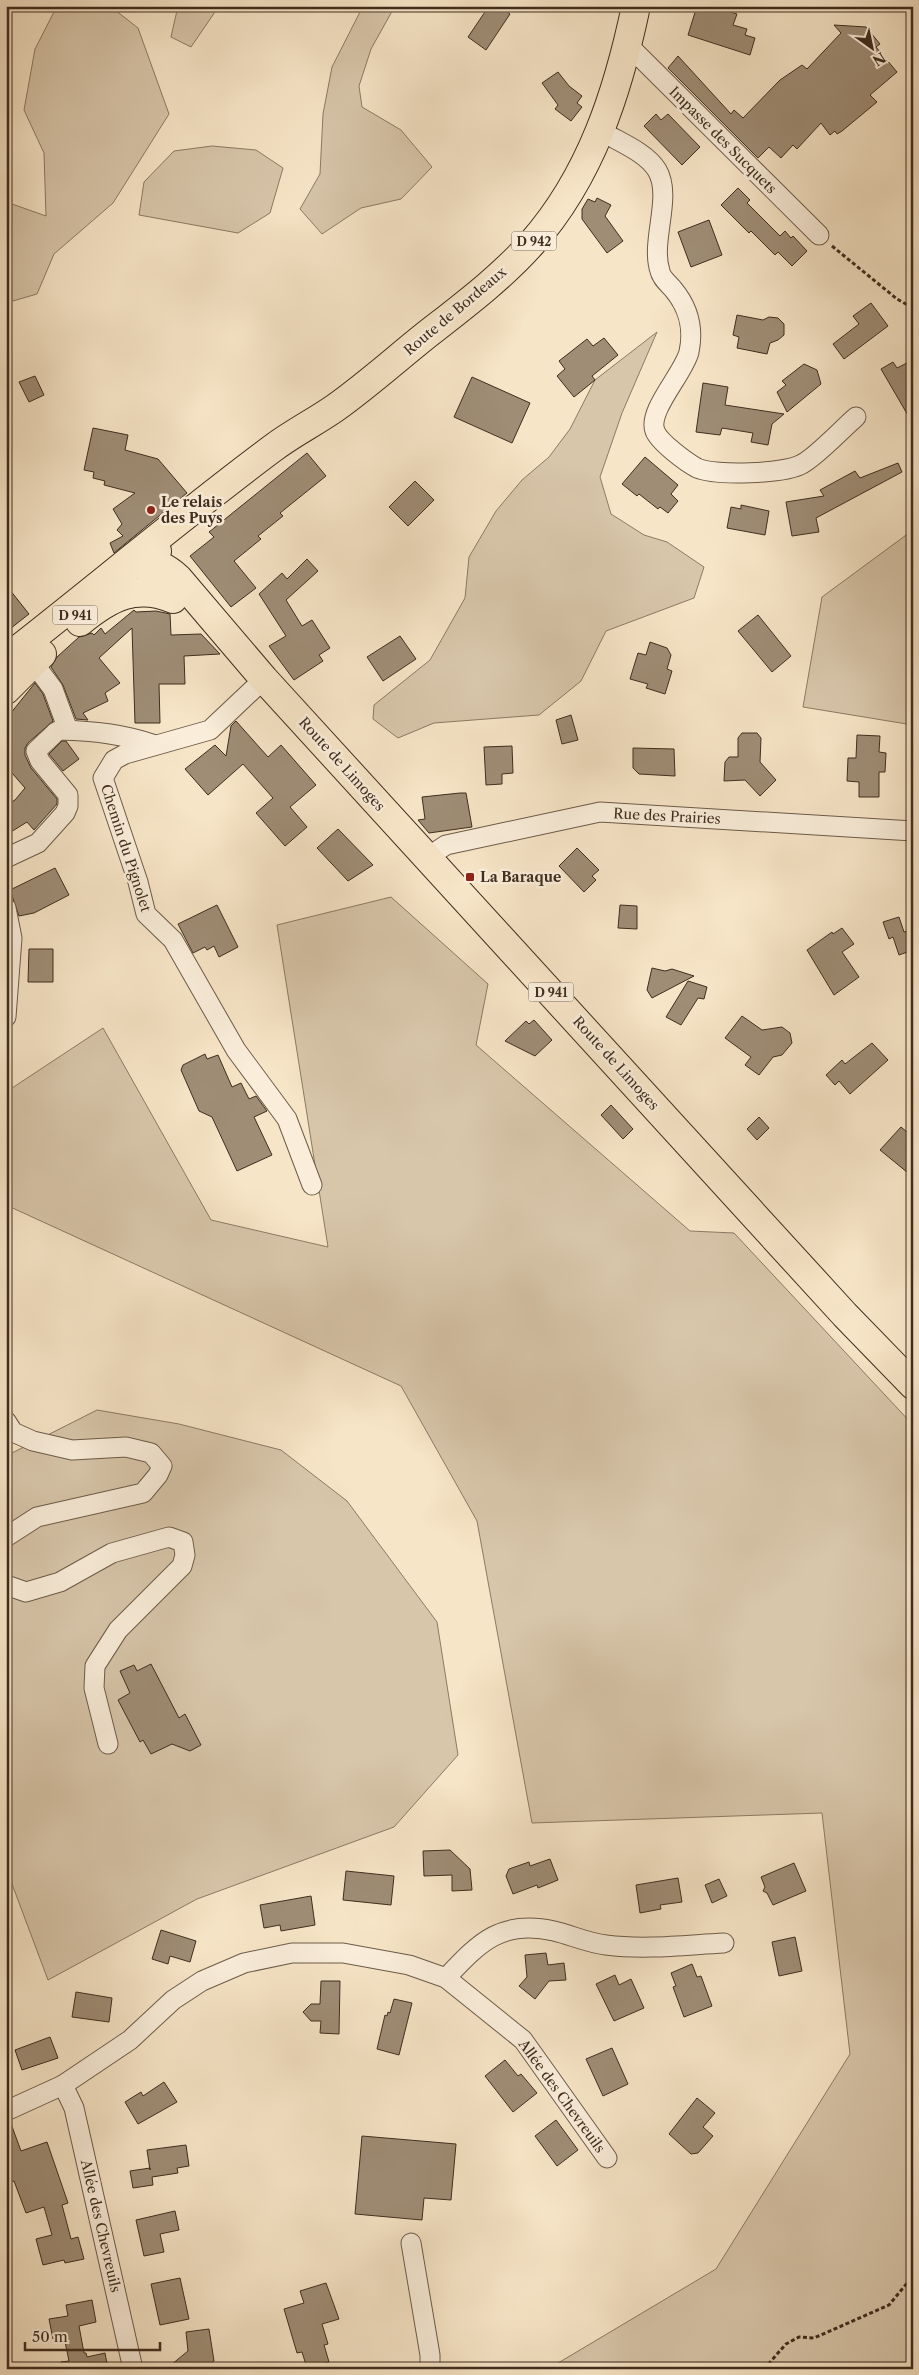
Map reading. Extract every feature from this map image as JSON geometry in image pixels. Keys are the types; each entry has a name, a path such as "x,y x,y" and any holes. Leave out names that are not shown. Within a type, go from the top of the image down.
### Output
{"main road":[{"name":"Route de Bordeaux","path":"111,576 174,524 275,447 335,408 470,300 514,261 547,225 564,201 602,131 628,45 636,6"},
{"name":"Route de Bordeaux","path":"184,536 285,459 335,408"},
{"path":"184,536 175,548 172,558 170,586 152,579 149,562 162,546 335,408"},
{"name":"D 942","path":"149,562 184,536"},
{"name":"D 941","path":"6,676 22,657 111,576 133,564 149,562"},
{"name":"D 941","path":"6,690 22,657 98,596 149,562"},
{"name":"D 941","path":"22,657 114,600 138,591 170,586"},
{"name":"Route de Limoges","path":"170,586 178,601 219,628 839,1307 913,1385"}],"street":[{"name":"Impasse des Sucquets","path":"628,45 819,235"},
{"path":"602,131 642,155 657,170 662,190 657,256 660,273 680,298 689,314 692,331 689,354 654,417 654,430 662,442 697,468 718,473 784,470 802,464 856,416"},
{"path":"22,657 53,689 68,730"},
{"name":"Chemin du Pignolet","path":"264,679 210,730 155,745 114,760 103,778 138,882 146,914 173,940 236,1050 287,1120 312,1185"},
{"path":"6,858 38,842 65,813 68,806 68,795 40,761 36,751 56,732 90,730 132,737 155,745"},
{"name":"Rue des Prairies","path":"428,857 446,845 600,812 913,831"},
{"path":"6,908 12,938 6,1017"},
{"path":"6,1422 13,1432 33,1441 72,1450 126,1447 151,1453 162,1466 158,1475 143,1493 36,1517 6,1537"},
{"path":"6,1585 26,1592 60,1582 112,1553 169,1537 183,1542 185,1555 182,1566 118,1630 95,1666 94,1688 108,1744"},
{"path":"446,1978 475,1947 494,1934 525,1928 552,1931 603,1945 633,1947 724,1943"},
{"name":"Allée des Chevreuils","path":"6,2111 63,2085 130,2040 173,2000 202,1981 244,1963 292,1953 343,1953 409,1965 446,1978 523,2040 607,2158"},
{"name":"Allée des Chevreuils","path":"63,2085 74,2108 133,2369"},
{"path":"411,2243 430,2355 430,2369"}],"path":[{"path":"819,235 897,299 913,308"},
{"path":"764,2369 786,2344 799,2337 814,2338 889,2305 913,2276"}],"shaded area":[{"path":"57,6 110,6 138,28 169,114 113,203 54,254 37,294 6,303 6,199 12,204 46,216 44,153 24,110 35,49"},
{"path":"178,6 219,6 191,47 171,37"},
{"path":"363,6 395,6 371,49 359,86 362,107 401,130 432,167 401,199 361,208 322,234 300,209 320,174 323,114 332,67"},
{"path":"212,146 256,150 283,168 270,213 238,233 139,215 144,182 174,151"},
{"path":"657,332 622,413 600,477 611,514 644,535 667,542 704,567 694,598 606,631 581,681 539,715 434,723 398,738 373,719 374,705 430,660 465,598 469,557 496,511 522,480 549,457 570,429 595,380"},
{"path":"913,530 913,725 803,707 822,597"},
{"path":"391,897 488,984 476,1045 690,1231 734,1233 913,1425 913,2369 548,2369 716,2269 850,2054 822,1813 532,1823 477,1521 401,1386 6,1205 6,1092 103,1028 211,1220 328,1247 277,925"},
{"path":"97,1410 179,1424 281,1450 347,1501 437,1622 458,1755 394,1827 197,1899 48,1980 6,1868 6,1456"}],"building":[{"path":"489,6 499,6 510,14 486,50 468,37"},
{"path":"697,6 713,6 737,14 733,25 747,29 745,35 755,38 750,55 688,35"},
{"path":"834,25 866,27 880,44 876,47 897,72 870,95 877,102 842,131 837,134 835,131 830,135 821,123 797,149 793,145 781,158 769,147 758,158 668,68 678,56 731,114 734,110 743,118 780,80 802,65 807,69 841,33"},
{"path":"558,72 569,86 582,96 577,103 582,107 571,121 555,109 558,105 542,83"},
{"path":"656,114 661,120 668,114 700,147 682,165 644,126"},
{"path":"738,188 750,200 747,203 780,236 785,231 791,238 793,236 807,251 792,266 778,252 775,255 751,231 749,233 721,205"},
{"path":"597,198 611,205 605,216 623,241 607,253 582,219 582,209 588,199 595,202"},
{"path":"709,220 722,255 691,267 678,232"},
{"path":"871,303 888,326 844,359 833,344 859,324 853,316"},
{"path":"737,315 763,320 769,317 778,318 784,324 784,335 770,343 767,354 737,348 739,337 733,335"},
{"path":"604,338 618,355 592,376 595,380 574,397 557,376 565,369 559,361 587,339 593,346"},
{"path":"893,362 897,368 907,363 913,373 913,424 881,369"},
{"path":"804,364 817,370 821,384 787,412 777,392 786,385 782,381"},
{"path":"35,376 44,395 29,402 19,382"},
{"path":"472,377 530,403 512,443 454,417"},
{"path":"703,383 728,387 725,405 784,414 772,424 768,445 751,442 753,433 722,428 720,435 696,432"},
{"path":"93,428 128,435 125,450 158,459 187,493 114,553 110,543 123,536 117,530 122,524 113,509 135,493 104,485 105,481 93,478 94,472 84,470"},
{"path":"307,453 326,476 280,513 283,516 258,536 261,539 234,561 256,588 231,607 190,556 214,537 209,532"},
{"path":"645,457 678,485 671,494 678,501 668,513 660,507 658,509 639,494 637,496 622,484"},
{"path":"898,463 902,472 816,518 819,532 792,536 786,502 824,496 820,490 855,471 860,478"},
{"path":"415,481 434,500 408,526 389,507"},
{"path":"741,505 769,511 765,535 727,528 731,507 741,509"},
{"path":"307,559 318,571 286,600 302,626 312,620 330,648 319,655 323,661 294,680 269,646 286,636 259,594 282,573 287,579"},
{"path":"6,585 29,614 6,632"},
{"path":"134,610 136,612 156,611 170,614 171,635 201,634 220,654 184,656 185,684 159,684 160,723 135,723 132,628 99,658 120,683 105,693 108,701 83,713 88,720 76,719 63,685 51,667 57,657 79,637 92,633 94,635 101,628 105,634"},
{"path":"758,615 791,656 772,672 738,631"},
{"path":"400,636 416,659 383,681 367,657"},
{"path":"650,642 667,648 671,655 667,669 672,671 665,694 646,688 648,684 630,679 638,653 646,655"},
{"path":"35,683 43,694 53,721 28,743 25,748 25,755 31,768 57,799 57,804 34,830 27,822 6,835 6,805 15,800 25,788 6,766 6,719"},
{"path":"571,715 578,740 562,744 556,720"},
{"path":"236,721 268,757 281,745 316,785 290,807 307,827 285,846 256,813 273,798 243,764 208,795 185,769 215,745 226,756 231,726"},
{"path":"742,733 757,733 761,738 760,762 776,780 760,796 745,780 724,781 725,762 729,757 738,757 738,738"},
{"path":"857,735 880,736 879,752 886,753 885,772 879,772 879,797 859,797 859,782 847,781 848,758 856,758"},
{"path":"62,741 66,741 79,759 63,771 49,754"},
{"path":"512,746 513,773 502,774 502,784 486,785 484,747"},
{"path":"633,748 674,749 675,776 639,774 633,768"},
{"path":"466,793 472,827 429,833 418,820 425,819 422,797"},
{"path":"338,829 373,865 348,881 317,848"},
{"path":"577,848 599,870 592,876 596,880 584,892 559,866"},
{"path":"55,868 69,895 34,913 19,916 10,890"},
{"path":"217,905 238,947 219,957 214,946 207,950 205,947 193,953 178,924"},
{"path":"620,905 637,906 637,929 618,928"},
{"path":"899,917 904,932 913,930 913,950 899,955 893,937 889,939 883,922"},
{"path":"842,928 854,944 842,952 859,977 834,995 807,950 832,932 833,934"},
{"path":"29,949 53,949 53,982 28,982"},
{"path":"652,968 665,971 672,969 694,976 652,998 647,990"},
{"path":"688,981 707,987 704,999 698,998 681,1025 666,1017"},
{"path":"742,1016 762,1030 782,1027 790,1033 792,1043 782,1055 773,1057 759,1075 745,1065 751,1057 725,1038"},
{"path":"534,1020 552,1040 535,1056 505,1041 526,1021 529,1024"},
{"path":"872,1043 888,1060 850,1094 839,1081 835,1085 826,1075 842,1060 845,1064"},
{"path":"205,1054 207,1059 218,1055 232,1087 241,1083 249,1099 256,1096 267,1111 254,1117 272,1155 237,1171 212,1117 199,1111 181,1070 183,1065"},
{"path":"611,1105 633,1129 623,1139 601,1115"},
{"path":"759,1117 769,1128 757,1140 747,1129"},
{"path":"901,1127 913,1137 913,1177 880,1150"},
{"path":"151,1664 179,1718 185,1714 201,1745 190,1751 172,1744 151,1754 143,1740 140,1742 118,1700 130,1693 120,1671 134,1665 137,1671"},
{"path":"450,1850 470,1869 472,1890 452,1891 452,1875 424,1876 423,1851"},
{"path":"550,1859 558,1880 538,1888 537,1885 513,1894 506,1876 509,1869 529,1862 530,1866"},
{"path":"794,1863 806,1891 773,1905 767,1893 763,1891 765,1887 761,1877"},
{"path":"346,1871 394,1876 391,1905 343,1900"},
{"path":"678,1878 682,1902 660,1905 661,1909 640,1913 636,1885"},
{"path":"719,1879 727,1896 712,1903 705,1885"},
{"path":"311,1896 315,1925 281,1931 280,1925 264,1928 260,1905"},
{"path":"161,1930 196,1941 190,1962 170,1956 168,1964 152,1959"},
{"path":"795,1937 802,1971 779,1976 772,1942"},
{"path":"546,1953 548,1965 564,1963 566,1980 549,1981 535,1999 519,1986 527,1977 525,1955"},
{"path":"692,1964 697,1977 701,1976 712,2006 684,2017 673,1987 676,1986 671,1973"},
{"path":"615,1975 619,1985 631,1979 644,2008 614,2021 596,1984"},
{"path":"321,1981 340,1981 339,2034 320,2033 321,2021 311,2021 303,2012 311,2004 320,2004"},
{"path":"76,1992 112,1998 109,2022 72,2017"},
{"path":"394,1999 412,2003 399,2055 377,2049 385,2015 387,2016 388,2012 390,2013"},
{"path":"50,2037 58,2058 22,2070 15,2050"},
{"path":"612,2048 628,2084 603,2096 586,2059"},
{"path":"505,2060 518,2076 521,2074 537,2093 513,2112 485,2076"},
{"path":"164,2082 177,2102 138,2124 125,2102 141,2092 143,2096"},
{"path":"697,2098 715,2113 703,2127 713,2136 698,2153 691,2154 669,2134"},
{"path":"556,2120 578,2150 557,2166 535,2136"},
{"path":"10,2121 21,2151 47,2142 68,2203 62,2205 71,2239 78,2237 84,2259 65,2263 64,2260 43,2265 36,2239 52,2235 44,2207 26,2213 14,2181 6,2184 6,2122"},
{"path":"362,2136 456,2144 451,2200 424,2198 422,2220 355,2214"},
{"path":"186,2145 189,2166 177,2168 178,2173 152,2177 153,2185 133,2188 130,2171 150,2168 147,2150"},
{"path":"175,2211 179,2230 160,2234 164,2252 144,2256 136,2220"},
{"path":"180,2278 189,2319 160,2325 151,2284"},
{"path":"326,2283 339,2319 322,2324 328,2344 324,2345 329,2362 307,2368 302,2352 297,2353 284,2309 304,2303 300,2291"},
{"path":"92,2300 96,2322 79,2326 84,2353 86,2353 87,2357 105,2353 108,2369 61,2369 61,2362 69,2361 64,2337 53,2339 49,2319 68,2316 66,2305"},
{"path":"209,2329 214,2361 204,2369 166,2369 188,2351 186,2332"}],"place":[{"name":"Le relais des Puys","path":"151,510"},
{"name":"La Baraque","path":"470,877"}]}
